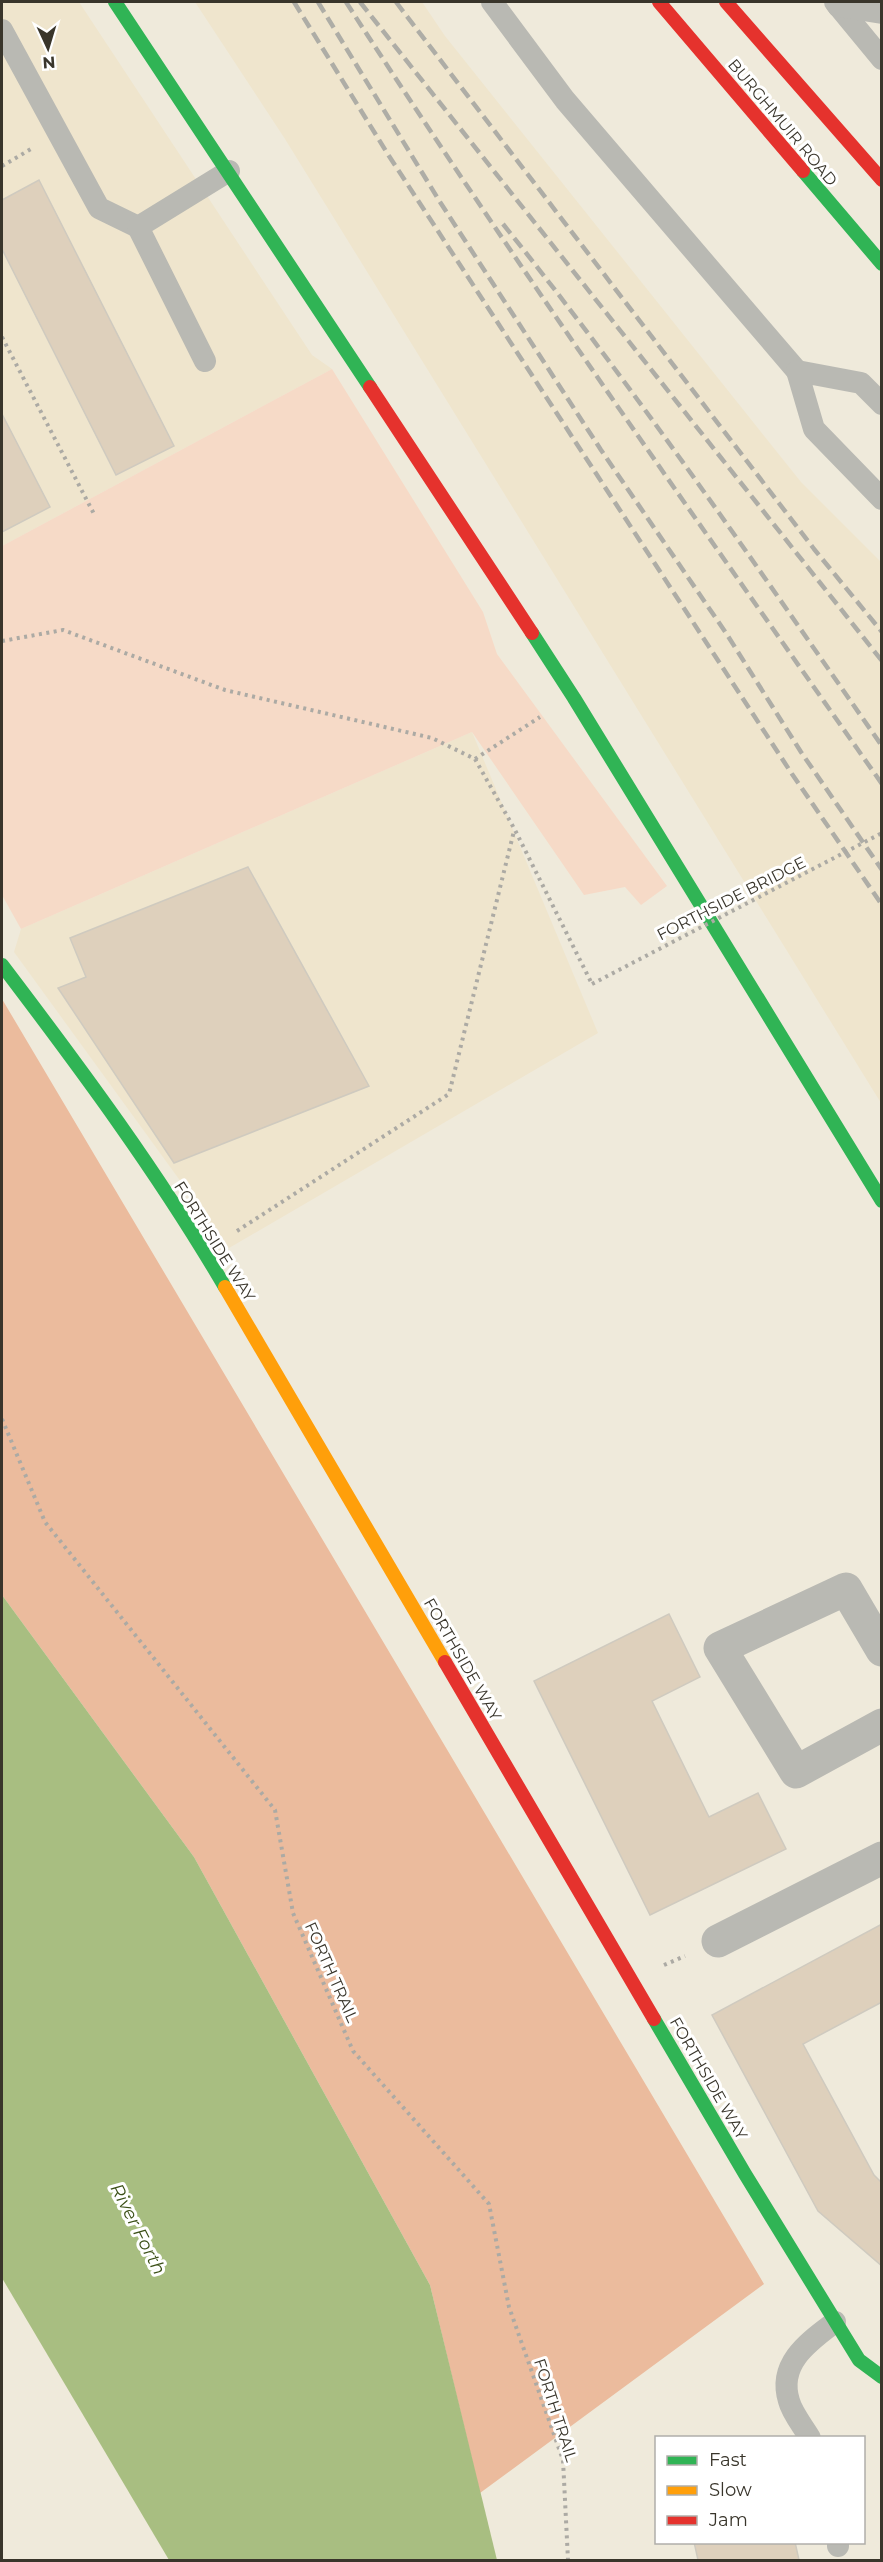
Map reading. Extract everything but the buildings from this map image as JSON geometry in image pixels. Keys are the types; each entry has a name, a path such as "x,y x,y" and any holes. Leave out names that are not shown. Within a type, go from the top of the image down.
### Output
{"street":[{"path":"115,2 229,171 574,698 882,1202"},
{"name":"BURGHMUIR ROAD","path":"658,2 882,264"},
{"path":"726,2 882,180"},
{"name":"FORTHSIDE WAY","path":"2,965 102,1095 205,1252 745,2174 859,2361 882,2377"},
{"path":"882,1650 846,1589 720,1648 796,1772 882,1725"},
{"path":"718,1941 882,1858"}],"lane":[{"path":"492,2 565,100 797,370 814,429 882,499"},
{"path":"837,4 882,14"},
{"path":"837,4 872,38 882,60"},
{"path":"2,30 99,208 138,227 205,361"},
{"path":"138,227 229,171"},
{"path":"797,370 861,383 882,404"},
{"path":"809,2436 788,2400 787,2379 792,2361 803,2347 836,2322"}],"path":[{"path":"2,337 94,514"},
{"path":"2,641 63,630 225,690 432,738 476,759 515,830 449,1094 205,1252"},
{"path":"476,759 518,730 574,698"},
{"name":"FORTHSIDE BRIDGE","path":"515,830 592,984 882,833"},
{"name":"FORTH TRAIL","path":"2,1419 45,1522 275,1810 293,1913 353,2051 489,2204 509,2307 563,2460 568,2560"},
{"path":"632,1979 718,1941"}],"shaded area":[{"path":"2,2 79,2 312,355 332,369 2,546"},
{"path":"195,2 422,2 445,36 801,482 881,562 881,1103 285,139"},
{"path":"332,369 483,612 497,654 667,886 641,905 625,887 584,895 472,732 21,929 2,895 2,546"},
{"path":"472,732 598,1033 229,1248 14,952 21,929"},
{"path":"2,999 764,2284 480,2493 430,2285 194,1857 2,1595"}],"water":[{"name":"River Forth","path":"2,1595 194,1857 430,2285 497,2560 169,2560 2,2278"}],"railway":[{"path":"294,2 389,156 792,774 882,905"},
{"path":"318,2 440,202 601,450 726,633 801,752 882,870"},
{"path":"346,2 543,298 882,784"},
{"path":"360,2 882,661"},
{"path":"396,2 814,549 882,632"},
{"path":"503,224 650,417 882,746"}],"traffic: fast":[{"path":"115,2 370,387"},
{"path":"803,171 882,264"},
{"path":"532,633 882,1201"},
{"path":"2,965 146,1163 225,1287"},
{"path":"654,2019 745,2174 859,2360 882,2377"}],"traffic: slow":[{"path":"225,1287 445,1662"}],"traffic: jam":[{"path":"659,2 803,171"},
{"path":"726,2 882,180"},
{"path":"370,387 532,633"},
{"path":"445,1662 654,2019"}]}
